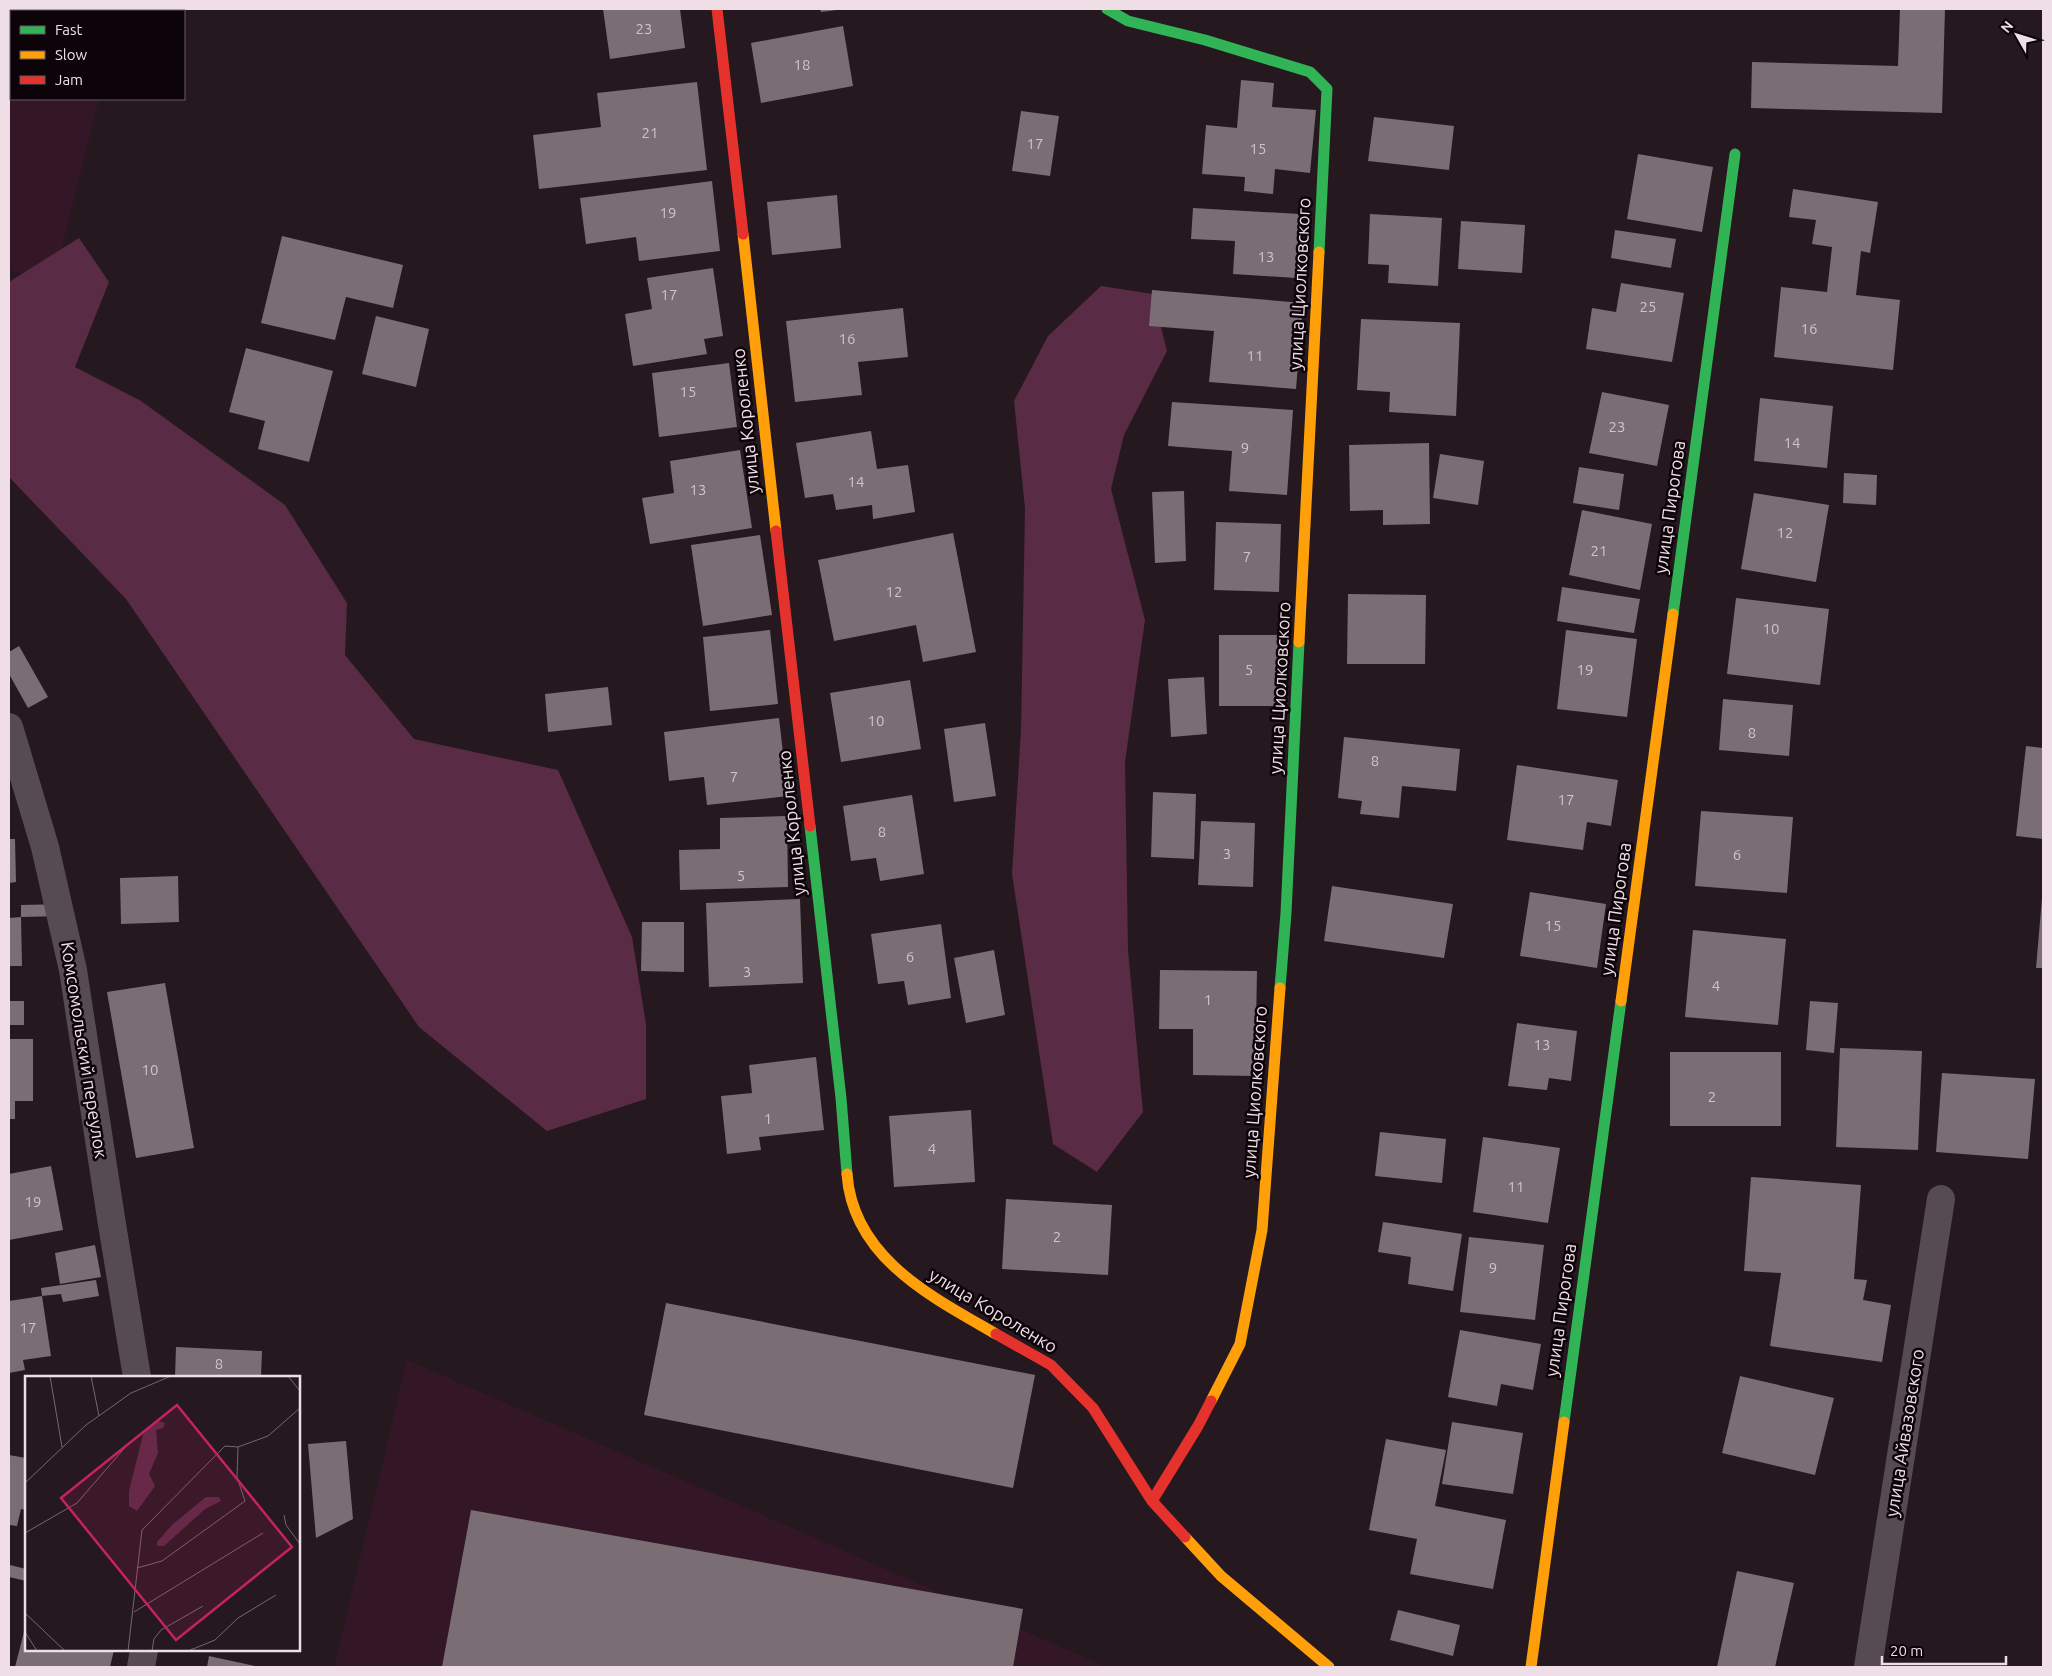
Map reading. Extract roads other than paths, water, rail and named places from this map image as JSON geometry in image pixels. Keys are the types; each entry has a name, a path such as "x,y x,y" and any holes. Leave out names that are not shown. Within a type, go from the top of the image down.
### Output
{"street":[{"name":"улица Короленко","path":"717,9 841,1098 848,1195 864,1230 888,1263 928,1295 1051,1365 1065,1379 1093,1408 1152,1501"},
{"name":"улица Циолковского","path":"1107,9 1128,21 1204,40 1310,72 1327,89 1286,913 1262,1230 1240,1344 1198,1426 1152,1501"},
{"name":"улица Пирогова","path":"1531,1667 1735,154"},
{"name":"Комсомольский переулок","path":"9,727 45,847 74,970 111,1218 138,1376"},
{"name":"улица Айвазовского","path":"1868,1667 1941,1199"},
{"path":"1152,1501 1221,1576 1329,1667"},
{"path":"142,1667 144,1651"}]}
